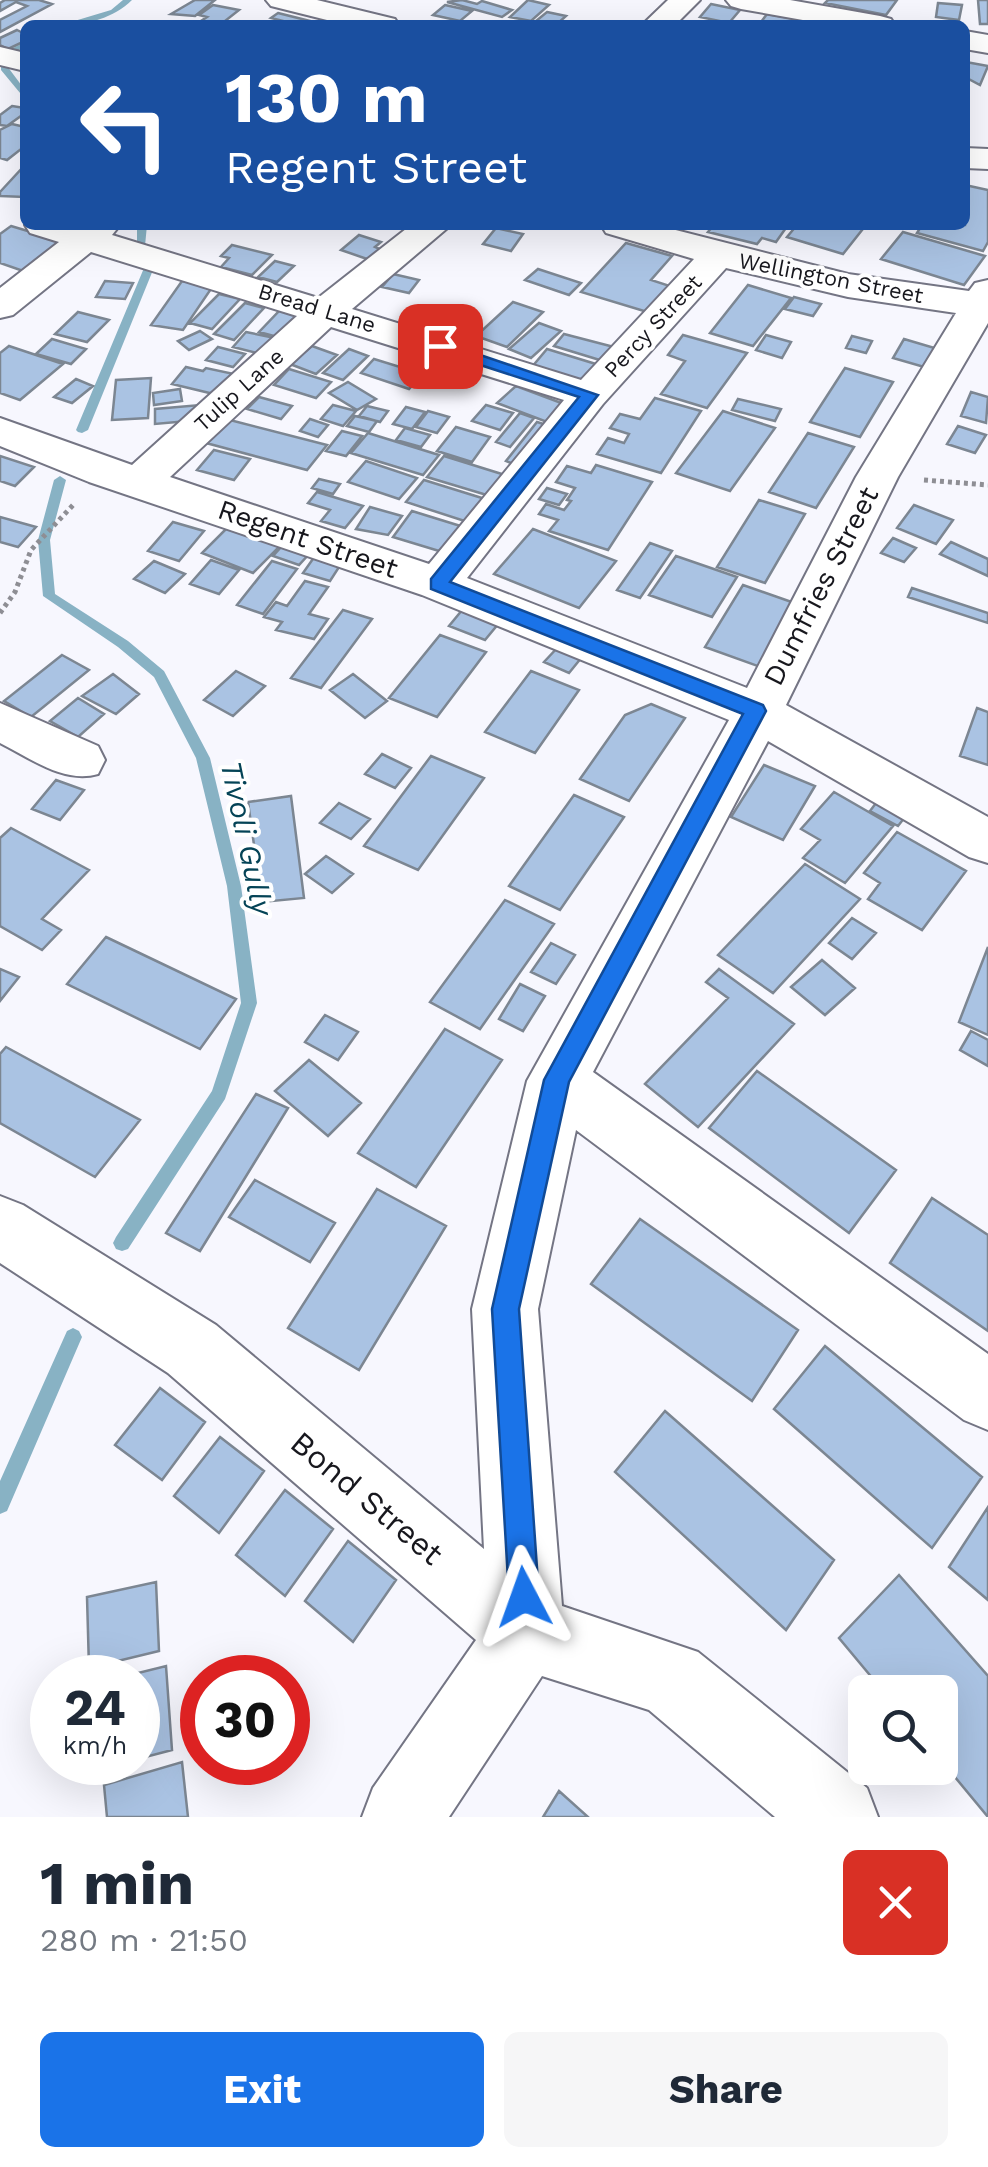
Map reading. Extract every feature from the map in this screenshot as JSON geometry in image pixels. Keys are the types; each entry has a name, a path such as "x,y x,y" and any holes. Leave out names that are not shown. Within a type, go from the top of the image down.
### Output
{"street":[{"path":"281,0 388,20"},
{"path":"663,20 686,0"},
{"path":"741,0 852,20"},
{"name":"Tulip Lane","path":"140,481 327,310 427,230"},
{"name":"Wellington Street","path":"635,230 717,256 837,283 986,300"},
{"path":"0,307 93,231"},
{"name":"Bread Lane","path":"93,231 589,395"},
{"name":"Percy Street","path":"438,584 589,395 717,256"},
{"name":"Dumfries Street","path":"526,1633 505,1309 557,1080 778,675 877,477 986,300"},
{"name":"Regent Street","path":"0,431 104,472 438,584 756,711 988,842"},
{"path":"0,721 80,760"},
{"path":"557,1080 988,1396"},
{"name":"Bond Street","path":"0,1227 192,1349 526,1633 671,1680 838,1817"},
{"path":"402,1817 526,1633"}],"path":[{"path":"877,477 988,485"},
{"path":"0,614 15,592 31,550 62,517"}],"building":[{"path":"39,0 52,4 0,32 0,20 27,6 16,2 0,11 0,3"},
{"path":"195,0 215,0 195,16 171,14"},
{"path":"462,0 512,10 502,17 447,2"},
{"path":"528,0 549,5 532,20 510,17"},
{"path":"897,0 886,15 825,3"},
{"path":"978,0 988,0 988,24 980,24"},
{"path":"938,3 962,5 959,20 936,17"},
{"path":"711,4 740,10 732,20 700,17"},
{"path":"213,5 239,10 226,20 202,20 207,17 199,15"},
{"path":"445,5 472,11 461,20 433,15"},
{"path":"547,12 566,16 562,20 537,20"},
{"path":"278,13 306,20 279,20 271,18"},
{"path":"767,14 801,20 762,20"},
{"path":"20,32 20,43 8,49 0,45 0,38"},
{"path":"970,63 988,66 980,85 970,80"},
{"path":"12,106 20,107 20,117 7,126 0,125 0,115"},
{"path":"12,124 20,126 20,150 7,160 0,158 0,130"},
{"path":"20,170 20,197 0,196"},
{"path":"970,186 988,190 988,242 983,251 917,233 970,230"},
{"path":"11,226 68,243 29,273 0,263 0,234"},
{"path":"494,230 523,234 511,251 483,244"},
{"path":"784,230 776,242 762,238 757,244 708,232"},
{"path":"793,230 862,230 843,254 787,237"},
{"path":"903,232 985,256 964,285 881,259"},
{"path":"359,235 381,242 375,247 382,250 370,260 341,250"},
{"path":"626,243 672,256 651,280 676,288 654,314 581,292"},
{"path":"232,245 272,255 252,275 221,267 229,258 221,256"},
{"path":"275,261 294,266 277,282 258,277"},
{"path":"538,269 581,283 569,295 525,280"},
{"path":"393,274 419,280 409,293 382,287"},
{"path":"105,281 133,283 125,299 96,297"},
{"path":"182,281 213,286 183,330 151,325"},
{"path":"748,285 791,298 753,346 710,333"},
{"path":"219,294 240,299 212,329 190,323"},
{"path":"794,297 821,304 813,316 785,309"},
{"path":"513,302 543,312 507,347 476,336"},
{"path":"245,303 264,308 234,340 214,334"},
{"path":"282,308 308,315 285,339 259,332"},
{"path":"78,312 109,320 87,342 55,334"},
{"path":"539,323 561,331 531,358 509,349"},
{"path":"200,331 212,339 189,350 178,341"},
{"path":"246,332 275,338 261,354 233,347"},
{"path":"564,334 614,347 603,361 554,346"},
{"path":"683,335 747,353 707,408 661,394 685,361 668,355"},
{"path":"766,335 791,342 782,358 756,350"},
{"path":"852,336 872,341 866,353 846,348"},
{"path":"52,339 86,349 71,364 36,354"},
{"path":"904,339 948,352 938,371 893,358"},
{"path":"9,346 63,364 20,400 0,393 0,353"},
{"path":"312,346 337,355 316,374 290,364"},
{"path":"218,347 245,354 233,367 206,360"},
{"path":"349,349 368,356 343,380 323,373"},
{"path":"547,349 599,365 583,384 531,368"},
{"path":"374,359 423,374 409,389 361,373"},
{"path":"441,361 468,370 456,382 429,374"},
{"path":"186,367 234,374 218,395 172,384"},
{"path":"845,368 893,382 860,437 810,422"},
{"path":"289,369 331,382 316,398 274,385"},
{"path":"151,378 148,418 112,420 116,380"},
{"path":"76,379 93,386 72,403 54,397"},
{"path":"348,382 376,399 357,410 329,393"},
{"path":"516,386 572,407 555,425 497,403"},
{"path":"180,389 182,401 154,405 153,393"},
{"path":"971,392 988,397 986,423 961,416"},
{"path":"259,397 292,406 281,419 247,409"},
{"path":"655,398 701,411 661,473 597,454 608,438 624,443 629,434 610,428 620,414 640,419"},
{"path":"738,399 781,409 775,421 732,410"},
{"path":"200,405 199,420 155,424 155,409"},
{"path":"333,405 356,411 343,426 321,419"},
{"path":"486,405 513,413 500,430 472,421"},
{"path":"367,406 388,411 380,422 359,416"},
{"path":"406,407 425,412 412,429 393,424"},
{"path":"428,411 449,417 437,433 416,427"},
{"path":"723,411 775,428 730,491 676,473"},
{"path":"520,413 534,418 510,447 496,442"},
{"path":"355,416 377,421 369,432 347,426"},
{"path":"226,419 327,445 307,470 206,443"},
{"path":"310,419 328,425 318,437 300,431"},
{"path":"537,422 550,426 519,466 506,461"},
{"path":"958,426 986,435 975,453 947,444"},
{"path":"456,427 490,437 472,462 437,451"},
{"path":"405,428 430,435 421,447 396,440"},
{"path":"342,431 362,436 346,456 326,451"},
{"path":"368,433 439,455 423,475 351,453"},
{"path":"808,433 854,447 816,508 769,492"},
{"path":"214,450 250,459 234,480 197,470"},
{"path":"0,456 34,467 15,486 0,481"},
{"path":"444,456 505,475 490,496 427,477"},
{"path":"366,461 417,478 399,499 348,482"},
{"path":"596,465 652,482 608,550 549,531 558,520 539,514 546,504 564,510 571,501 567,500 575,488 556,482 567,466 591,473"},
{"path":"319,479 340,484 333,494 312,488"},
{"path":"424,480 498,503 480,526 406,502"},
{"path":"547,488 567,494 559,505 539,499"},
{"path":"317,492 363,506 345,528 321,521 330,510 308,503"},
{"path":"759,500 805,514 765,583 717,567"},
{"path":"914,505 953,520 936,544 897,528"},
{"path":"370,507 402,516 388,535 356,529"},
{"path":"412,511 467,528 449,554 393,537"},
{"path":"0,517 36,527 18,547 0,542"},
{"path":"235,520 286,540 253,573 202,553"},
{"path":"173,522 204,531 179,561 148,551"},
{"path":"533,529 616,561 579,608 494,574"},
{"path":"893,538 916,548 904,562 881,553"},
{"path":"951,542 988,559 988,576 940,554"},
{"path":"650,543 672,551 640,598 617,590"},
{"path":"283,545 309,554 299,565 273,556"},
{"path":"315,556 341,564 330,581 303,573"},
{"path":"676,556 737,577 712,617 649,595"},
{"path":"211,560 239,570 219,594 190,584"},
{"path":"154,561 185,574 165,593 134,579"},
{"path":"272,561 297,569 263,614 237,605"},
{"path":"305,581 328,587 309,614 328,619 314,639 276,630 282,622 264,617 276,602 287,606"},
{"path":"743,585 803,606 766,669 705,647"},
{"path":"912,588 988,613 988,623 908,597"},
{"path":"463,609 499,623 485,640 449,626"},
{"path":"343,610 372,619 321,688 291,678"},
{"path":"440,635 486,652 437,717 389,698"},
{"path":"559,646 582,657 569,673 544,662"},
{"path":"62,655 89,670 31,717 4,701"},
{"path":"236,671 265,686 233,716 204,700"},
{"path":"531,671 579,690 535,753 485,732"},
{"path":"113,674 139,694 116,714 82,696"},
{"path":"353,674 387,701 365,718 330,690"},
{"path":"78,698 104,714 78,737 50,721"},
{"path":"651,704 685,718 629,801 580,779 625,715"},
{"path":"977,708 988,712 988,765 960,756"},
{"path":"382,754 411,768 395,788 365,774"},
{"path":"431,756 484,778 418,870 364,846"},
{"path":"764,765 815,786 783,840 731,817"},
{"path":"56,780 84,790 60,820 32,809"},
{"path":"888,787 917,802 898,826 870,811"},
{"path":"834,792 893,826 845,883 803,858 820,840 801,829"},
{"path":"574,795 624,817 560,910 509,886"},
{"path":"291,796 304,898 262,902 248,802"},
{"path":"339,803 370,819 351,839 320,823"},
{"path":"11,828 89,870 42,919 61,930 42,950 0,926 0,838"},
{"path":"897,832 966,871 922,930 868,899 880,883 864,873"},
{"path":"326,856 353,874 332,893 305,874"},
{"path":"805,864 860,899 773,993 718,955"},
{"path":"505,900 554,924 480,1029 430,1002"},
{"path":"852,918 876,933 852,959 829,943"},
{"path":"106,937 236,999 200,1049 67,984"},
{"path":"551,943 575,955 556,984 531,972"},
{"path":"988,947 988,1035 959,1022"},
{"path":"822,960 855,988 825,1015 791,987"},
{"path":"0,969 19,977 0,1001"},
{"path":"719,969 794,1024 698,1127 645,1084 728,998 706,982"},
{"path":"520,984 545,996 523,1031 499,1019"},
{"path":"325,1015 358,1032 338,1060 305,1042"},
{"path":"445,1029 502,1060 416,1187 358,1153"},
{"path":"971,1031 988,1040 988,1066 960,1050"},
{"path":"6,1047 140,1120 95,1177 0,1123 0,1054"},
{"path":"309,1060 361,1103 328,1136 275,1091"},
{"path":"757,1071 896,1170 849,1233 709,1128"},
{"path":"256,1094 288,1108 200,1251 166,1233"},
{"path":"255,1180 335,1223 310,1262 229,1217"},
{"path":"377,1189 446,1226 359,1370 288,1328"},
{"path":"932,1198 988,1235 988,1331 890,1263"},
{"path":"640,1219 798,1330 752,1401 591,1284"},
{"path":"825,1346 982,1477 932,1548 774,1409"},
{"path":"160,1388 205,1422 162,1480 115,1445"},
{"path":"665,1411 834,1560 786,1630 615,1472"},
{"path":"220,1437 264,1471 219,1533 174,1496"},
{"path":"285,1490 333,1529 285,1596 236,1555"},
{"path":"988,1507 988,1600 949,1567"},
{"path":"348,1541 396,1580 353,1642 305,1601"},
{"path":"899,1575 988,1676 988,1817 958,1781 958,1675 870,1675 839,1638"},
{"path":"156,1582 159,1651 143,1655 89,1655 87,1597"},
{"path":"166,1666 172,1750 160,1753 160,1668"},
{"path":"180,1763 180,1785 185,1785 188,1817 107,1817 104,1785 160,1785 160,1768"},
{"path":"559,1791 588,1817 543,1817"}],"waterway":[{"name":"Tivoli Gully","path":"84,20 114,12 128,0"},
{"name":"Tivoli Gully","path":"13,50 20,46"},
{"name":"Tivoli Gully","path":"4,68 20,89"},
{"name":"Tivoli Gully","path":"142,230 142,244"},
{"name":"Tivoli Gully","path":"82,430 148,270"},
{"name":"Tivoli Gully","path":"60,480 44,540 49,596 123,644 159,674 203,758 234,886 249,1003 219,1094 122,1243"},
{"name":"Tivoli Gully","path":"0,1504 73,1337"}],"route":[{"path":"440,346 589,395 438,584 756,711 557,1080 505,1309 524,1597"}]}
